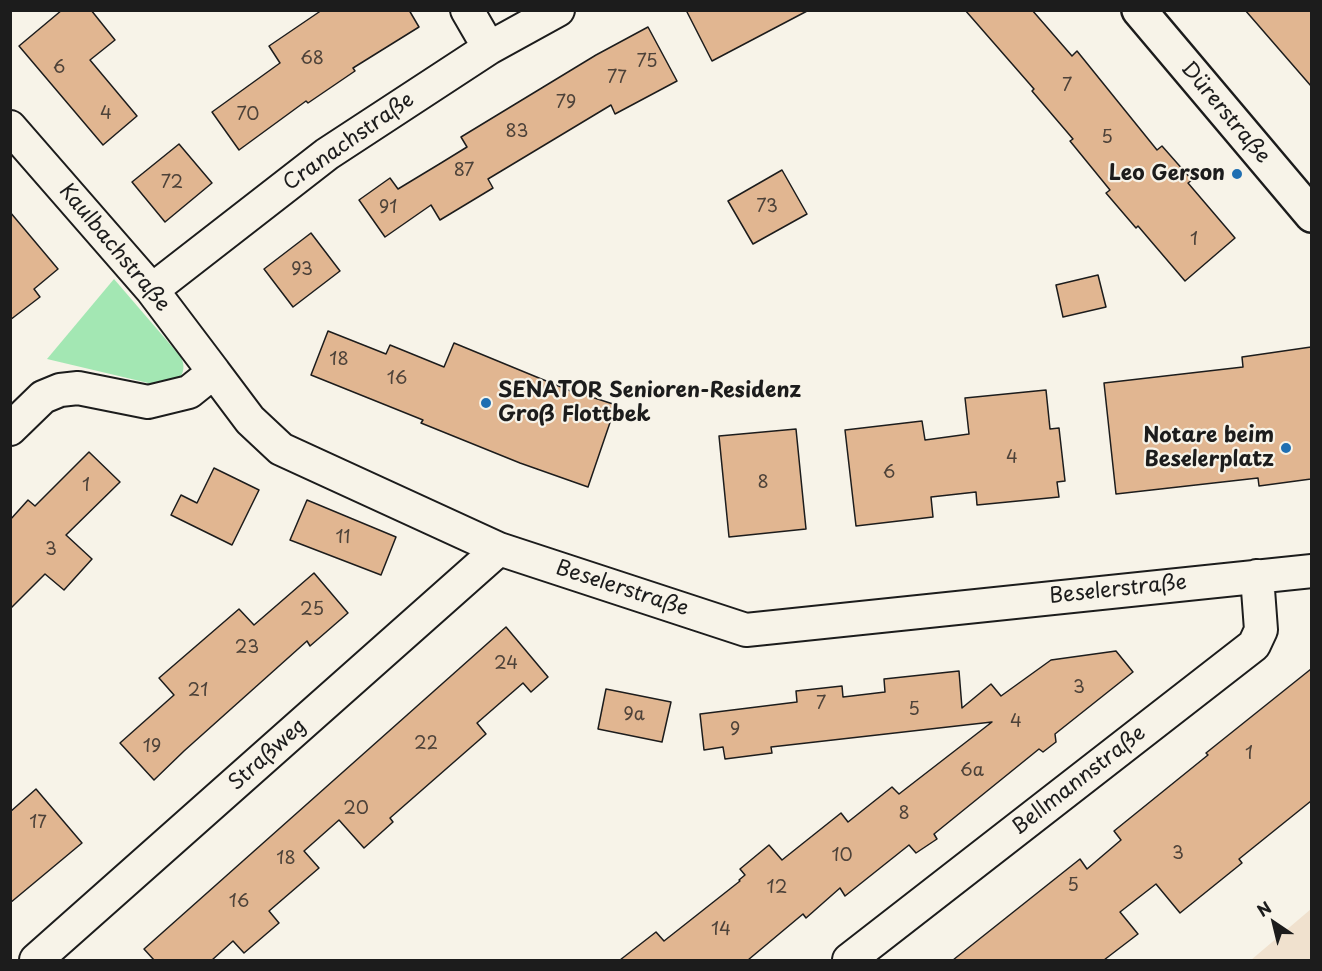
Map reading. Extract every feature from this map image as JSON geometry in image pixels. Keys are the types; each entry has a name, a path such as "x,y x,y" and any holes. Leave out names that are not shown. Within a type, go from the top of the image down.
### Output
{"main road":[{"name":"Dürerstraße","path":"1139,10 1311,215"}],"street":[{"path":"467,10 489,48"},
{"name":"Cranachstraße","path":"152,290 327,154 489,48 558,10"},
{"name":"Kaulbachstraße","path":"10,127 152,290 214,372"},
{"path":"16,412 60,390 78,388 148,402 189,392 214,372"},
{"name":"Beselerstraße","path":"214,372 250,420 281,450 499,549 746,630 1311,571"},
{"name":"Straßweg","path":"36,960 499,549"},
{"name":"Bellmannstraße","path":"849,960 1254,645 1262,630 1257,576"}],"shaded area":[{"path":"1311,909 1311,960 1251,960"}],"green space":[{"path":"114,279 181,357 183,368 179,380 161,386 47,359"}],"building":[{"path":"62,10 91,10 115,40 90,60 137,116 103,145 19,46"},
{"path":"322,10 409,10 419,27 353,68 355,71 308,103 306,101 239,150 212,112 280,63 269,46"},
{"path":"686,10 809,10 712,61"},
{"path":"965,10 1032,10 1072,56 1077,51 1157,150 1162,146 1192,180 1188,183 1235,238 1185,281 1106,193 1110,190 1070,141 1073,139 1032,91 1034,89"},
{"path":"1245,10 1311,10 1311,86"},
{"path":"648,27 677,81 615,114 611,105 488,179 493,188 440,220 431,205 385,237 359,200 390,178 398,189 467,147 461,137 596,55"},
{"path":"179,144 212,183 165,222 132,182"},
{"path":"782,170 807,214 753,244 728,201"},
{"path":"10,212 58,269 34,289 40,297 10,320"},
{"path":"311,233 340,271 293,307 264,269"},
{"path":"1098,275 1106,307 1063,317 1056,285"},
{"path":"328,331 386,354 390,345 444,367 454,343 573,392 616,405 588,487 520,463 421,423 423,420 311,375"},
{"path":"1311,347 1311,479 1259,486 1258,478 1116,494 1104,383 1243,367 1242,357"},
{"path":"1046,390 1050,429 1059,428 1065,481 1057,482 1059,497 977,505 976,492 931,497 933,517 856,526 845,430 922,421 925,440 969,434 965,398"},
{"path":"796,429 806,529 729,537 719,436"},
{"path":"89,452 120,482 66,535 92,559 64,590 45,574 10,609 10,520 28,500 35,506"},
{"path":"214,468 259,490 232,545 171,515 181,495 197,503"},
{"path":"307,500 396,537 381,575 290,540"},
{"path":"314,573 348,613 310,646 307,641 154,780 120,743 174,695 159,678 239,609 254,625"},
{"path":"506,627 548,677 531,692 523,683 477,723 486,734 390,818 393,822 364,848 339,820 304,851 319,868 269,911 279,923 244,953 233,941 212,960 154,960 144,949"},
{"path":"1116,651 1133,672 1055,734 1056,742 1043,752 1039,749 934,834 937,839 916,853 909,845 845,896 840,888 806,918 803,914 748,960 620,960 656,932 664,941 740,881 745,875 740,869 769,845 782,860 841,813 848,822 892,787 899,794 992,722 771,747 772,753 725,759 723,747 704,750 700,714 797,702 796,691 842,686 843,697 885,692 884,679 959,671 962,708 991,684 1001,696 1051,660"},
{"path":"1311,669 1311,801 1239,859 1242,863 1180,913 1156,884 1120,912 1138,934 1104,960 953,960 1080,859 1087,869 1121,840 1114,831 1208,755 1206,753"},
{"path":"606,689 671,702 662,742 598,729"},
{"path":"36,789 82,843 10,903 10,812"}],"place":[{"name":"Leo Gerson","path":"1237,174"},
{"name":"SENATOR Senioren-Residenz Groß Flottbek","path":"486,403"},
{"name":"Notare beim Beselerplatz","path":"1286,448"}]}
